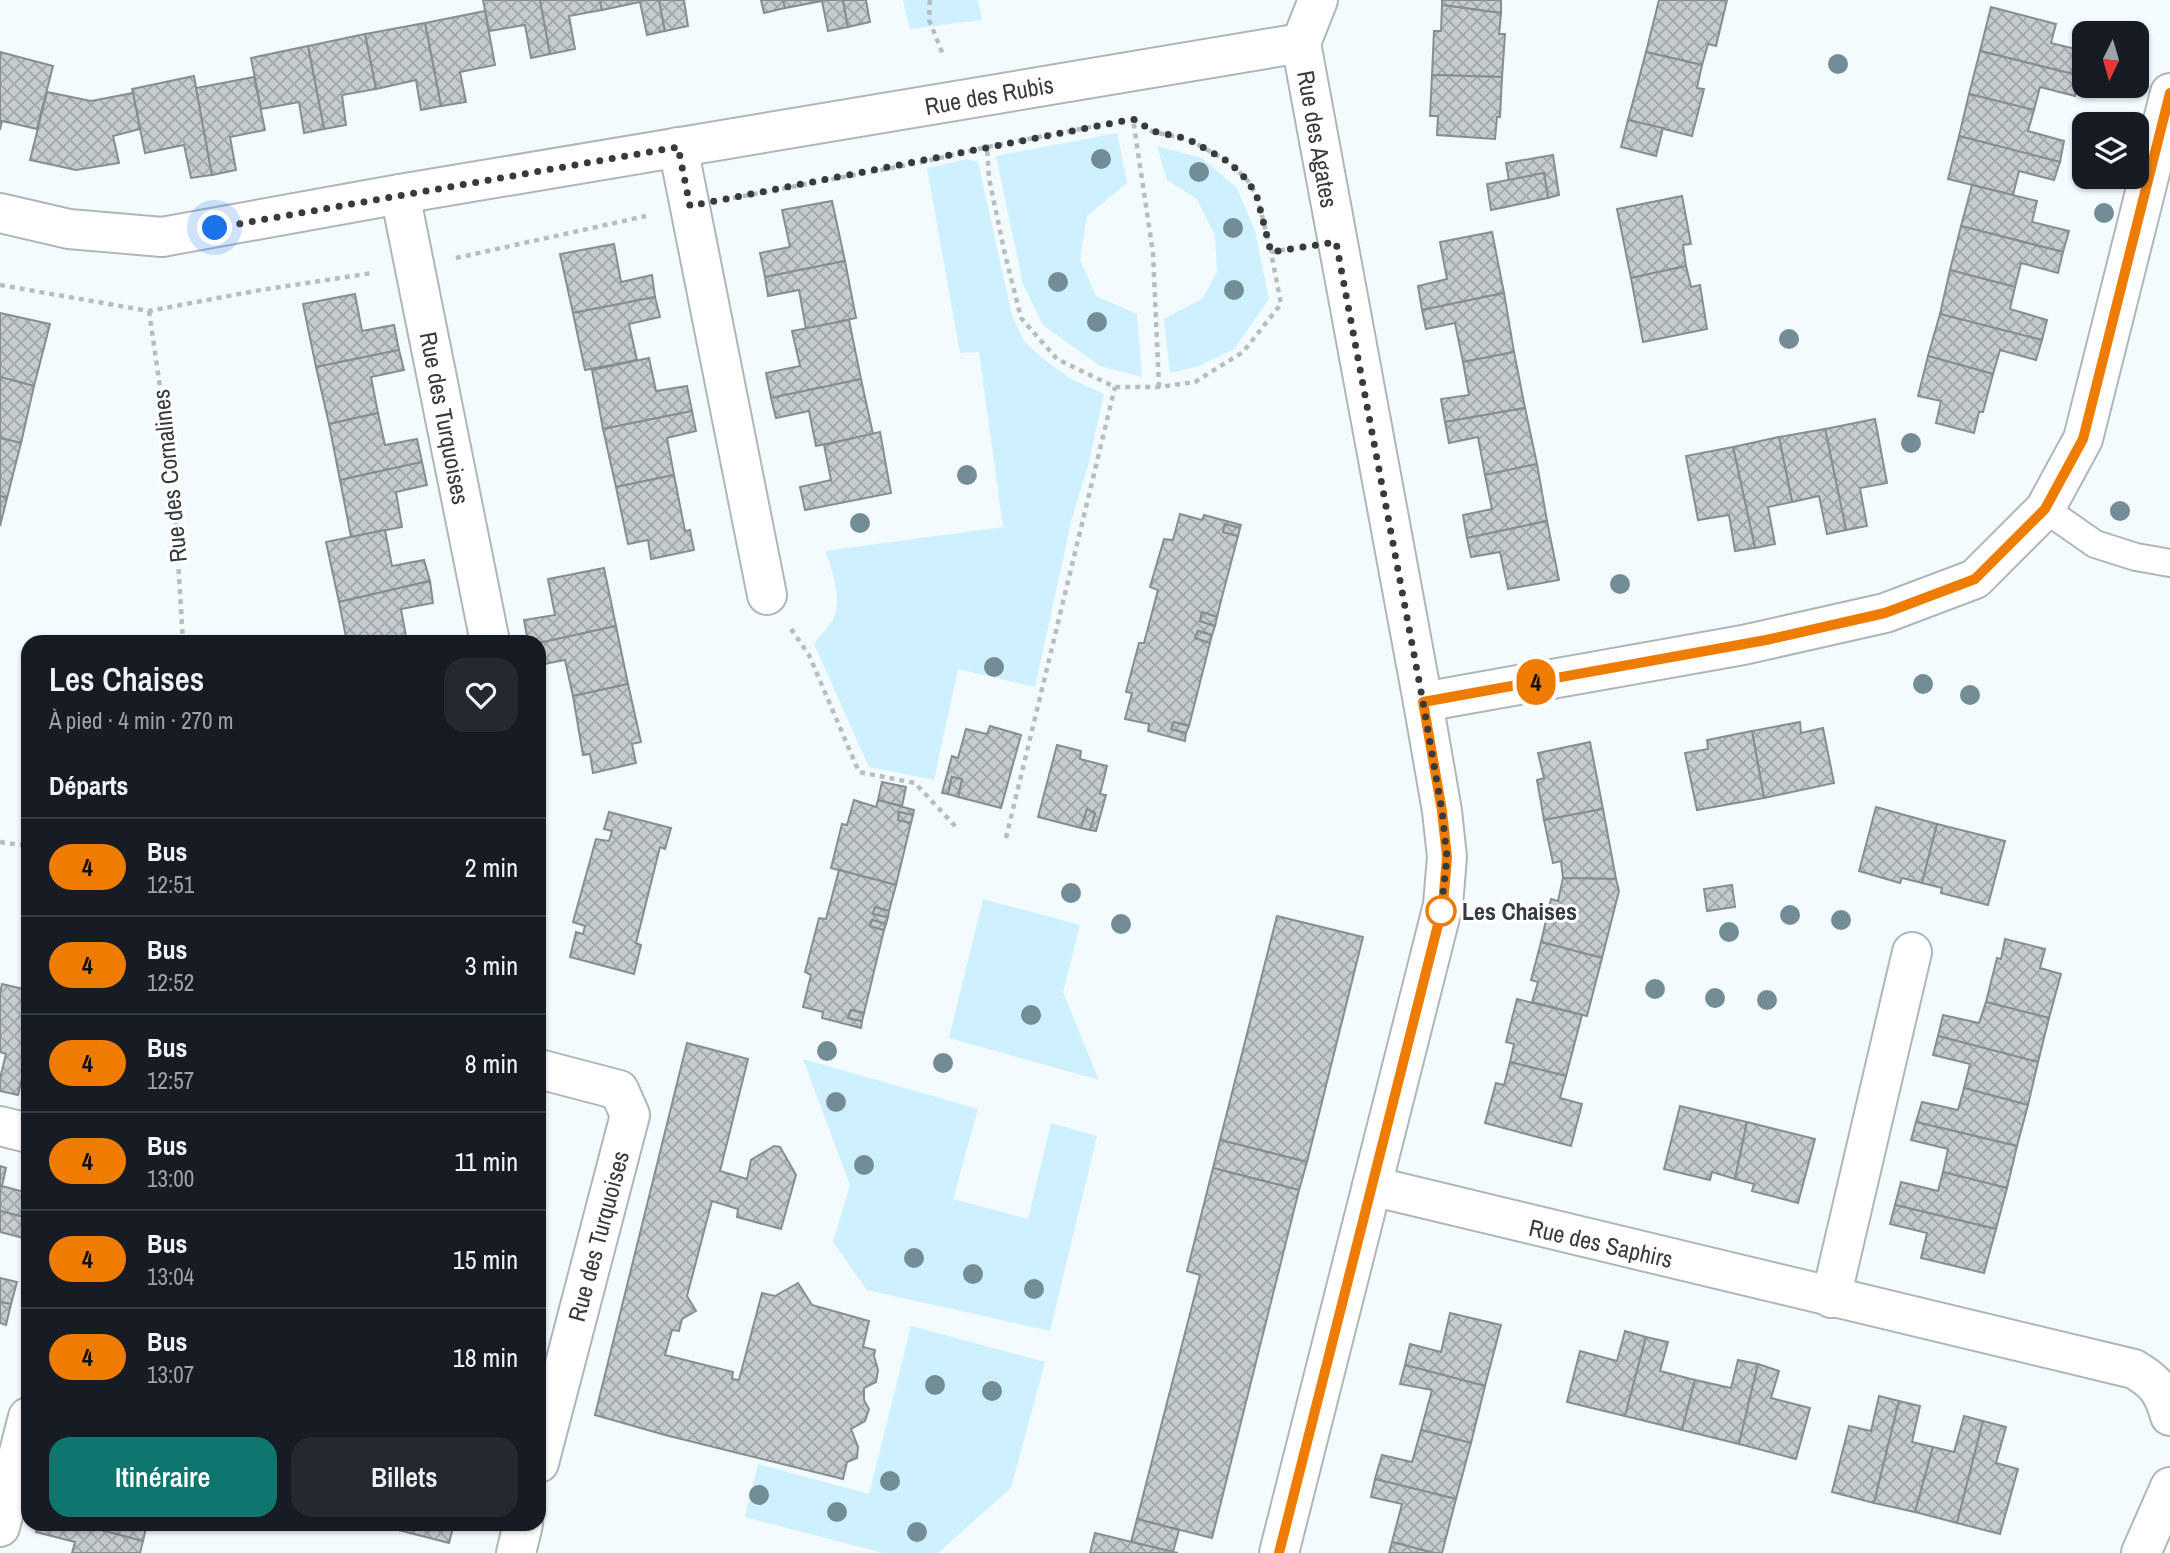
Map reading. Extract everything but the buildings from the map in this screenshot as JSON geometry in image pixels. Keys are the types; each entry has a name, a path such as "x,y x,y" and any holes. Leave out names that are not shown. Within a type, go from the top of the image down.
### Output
{"street":[{"name":"Rue des Agates","path":"1279,1553 1443,905 1447,857 1423,702 1301,43 1318,0"},
{"name":"Rue des Rubis","path":"0,213 69,229 162,237 400,194 1301,43"},
{"path":"1423,702 1743,645 1885,613 1975,579 2045,509 2083,439 2170,93"},
{"path":"678,147 767,594"},
{"name":"Rue des Turquoises","path":"400,194 489,635"},
{"path":"1831,1298 1912,952"},
{"name":"Rue des Turquoises","path":"546,1071 619,1090 630,1115 546,1436"},
{"path":"0,1126 21,1131"},
{"name":"Rue des Saphirs","path":"1372,1186 2134,1369 2150,1378 2164,1396 2170,1416"},
{"path":"0,1527 21,1444"},
{"path":"2141,1553 2170,1487"},
{"path":"516,1553 521,1531"}],"lane":[{"path":"2045,509 2095,544 2170,563"}],"path":[{"path":"1131,107 1153,253 1159,387"},
{"path":"987,147 989,178 1021,318 1056,359 1115,387 1159,387 1195,382 1243,352 1281,304 1271,252 1257,197 1248,181 1229,162 1188,139 1153,131 1133,119"},
{"path":"0,285 149,311 255,291 415,267 690,206 1106,124"},
{"path":"1271,252 1336,242"},
{"name":"Rue des Cornalines","path":"149,311 173,477 183,635"},
{"path":"1006,838 1115,387"},
{"path":"767,594 809,655 859,772 915,783 956,827"},
{"path":"0,842 21,845"}],"shaded area":[{"path":"903,0 978,0 982,20 910,29"},
{"path":"1117,133 1127,183 1087,216 1080,260 1096,296 1137,314 1142,377 1100,366 1043,325 1023,284 996,156"},
{"path":"1157,146 1202,158 1237,188 1255,231 1269,299 1234,349 1199,366 1170,373 1164,319 1203,298 1217,272 1215,235 1197,199 1167,180"},
{"path":"967,159 978,162 1012,315 1024,341 1071,379 1104,394 1088,466 1072,518 1035,687 958,669 934,780 869,767 814,644 834,617 837,602 835,584 825,551 1003,527 979,352 960,353 927,168"},
{"path":"983,899 1080,925 1063,992 1099,1080 949,1038"},
{"path":"803,1059 978,1109 953,1199 1028,1219 1051,1123 1097,1136 1050,1331 867,1290 833,1242 850,1185"},
{"path":"911,1326 1045,1362 1011,1488 938,1553 883,1553 745,1517 758,1464 869,1494"}],"bus line":[{"name":"4","path":"1279,1553 1443,905 1447,857 1423,702 1766,640 1885,613 1975,579 2045,509 2083,439 2170,93"}],"place":[{"name":"Les Chaises","path":"1441,911"}],"route":[{"path":"215,228 678,147 690,206 1133,119 1153,131 1188,139 1229,162 1248,181 1257,197 1271,252 1336,242 1442,811 1447,857 1441,911"}]}
